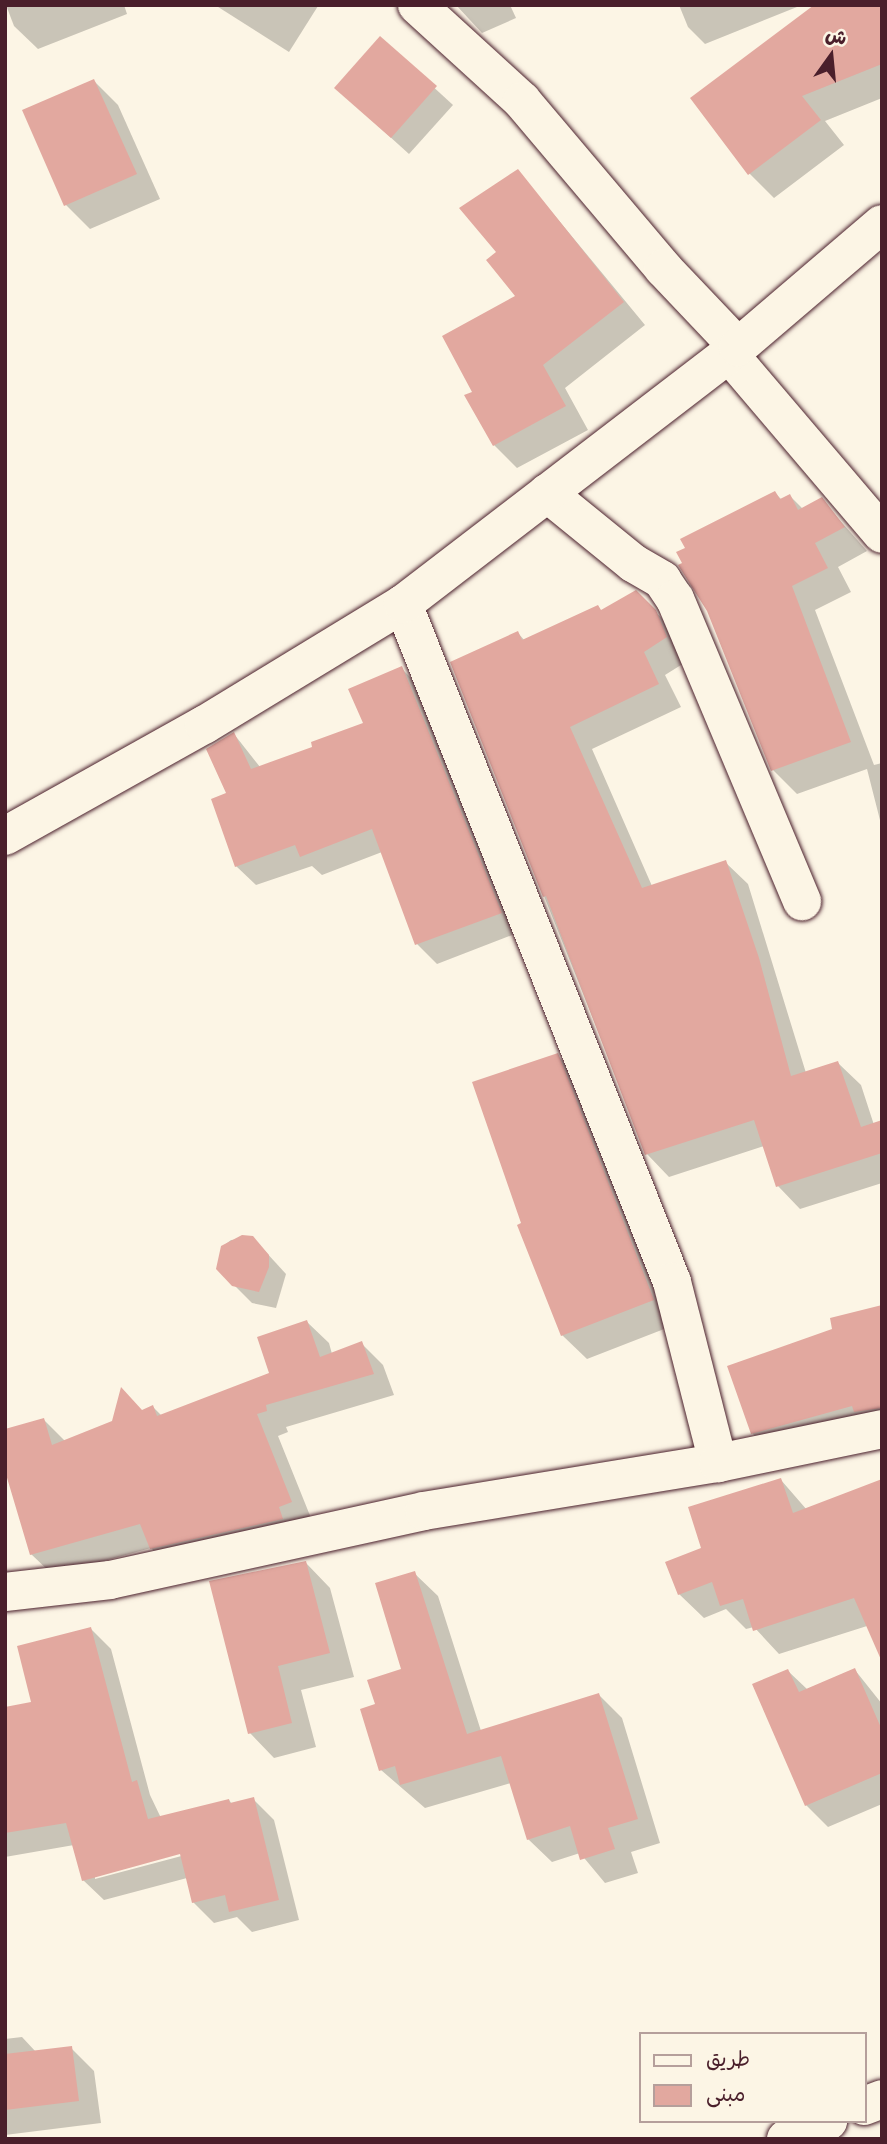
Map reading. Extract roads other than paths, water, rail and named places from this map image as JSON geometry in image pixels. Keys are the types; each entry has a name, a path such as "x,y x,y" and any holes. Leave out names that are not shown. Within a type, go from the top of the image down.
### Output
{"street":[{"path":"416,5 522,101 733,350 882,534"},
{"path":"5,836 204,725 403,604 733,350 882,224"},
{"path":"547,493 633,564 662,580 675,599 802,901"},
{"path":"403,604 672,1282 718,1464"},
{"path":"5,1592 110,1580 424,1511 718,1464 882,1429"},
{"path":"786,2139 823,2123"}]}
